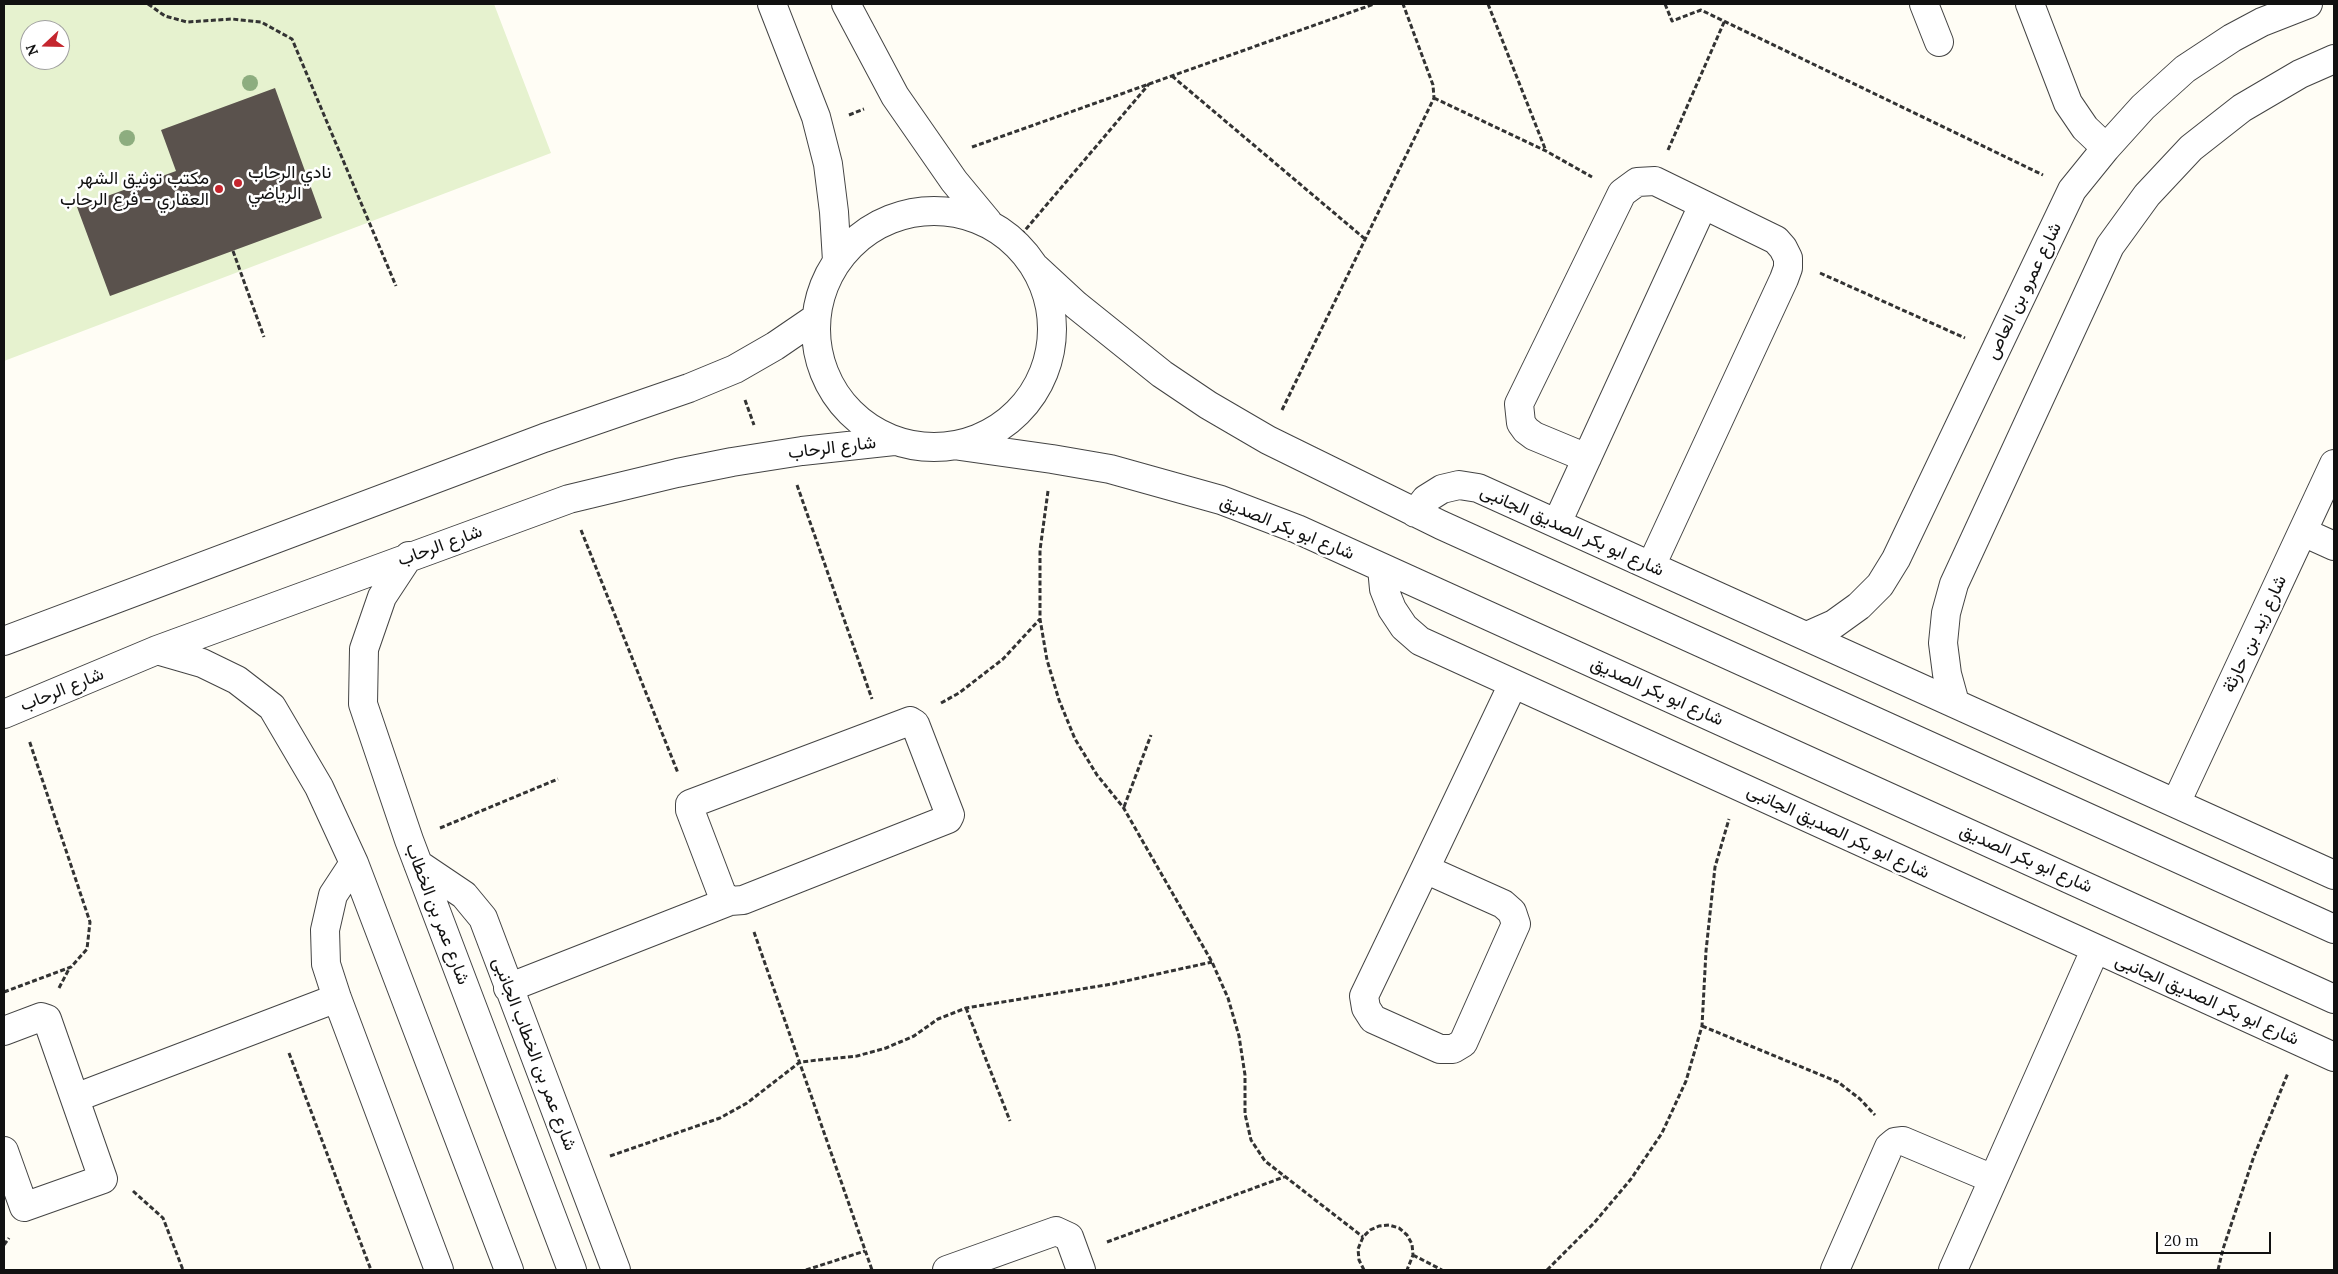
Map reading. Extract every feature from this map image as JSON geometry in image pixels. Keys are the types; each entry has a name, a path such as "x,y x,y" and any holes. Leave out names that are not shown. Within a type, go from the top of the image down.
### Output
{"street":[{"path":"772,4 816,117 830,177 837,261"},
{"path":"846,4 895,96 938,159 988,222"},
{"path":"1924,4 1939,42"},
{"path":"2030,4 2068,103 2085,128 2106,148"},
{"name":"شارع عمرو بن العاص","path":"1807,636 1834,624 1859,606 1880,585 1896,559 2072,190 2143,107 2185,70 2232,38 2259,13 2308,4"},
{"path":"1955,703 1947,674 1943,643 1946,613 1954,584 2110,246 2147,194 2192,148 2242,108 2300,74 2334,59"},
{"path":"1587,458 1534,436 1526,430 1521,423 1519,404 1622,193 1637,182 1655,181 1776,240 1788,258 1788,268 1784,279 1651,566"},
{"path":"1557,523 1703,205"},
{"path":"1036,268 1052,310 1051,355 1033,397 1001,429 960,446 926,448 894,441 867,426 844,406 831,386 818,350 816,318 823,288 837,261 860,236 889,219 922,210 956,211 988,222 1015,241 1036,268 1076,305 1162,374 1208,405 1268,440 1415,513 2334,929"},
{"path":"4,641 544,438 689,388 735,369 775,346 816,318"},
{"name":"شارع الرحاب","path":"11,711 157,650 409,556 569,499 677,473 775,455 894,441"},
{"name":"شارع ابو بكر الصديق","path":"960,446 1110,469 1221,500 1297,529 2334,999"},
{"name":"شارع زيد بن حارثة","path":"2176,803 2334,464"},
{"name":"شارع ابو بكر الصديق الجانبى","path":"1415,513 1426,499 1442,489 1459,485 1478,488 2334,875"},
{"path":"2303,532 2334,546"},
{"name":"شارع عمر بن الخطاب","path":"409,556 382,597 364,649 363,704 414,852 572,1270"},
{"name":"شارع ابو بكر الصديق الجانبى","path":"1382,568 1387,596 1392,609 1404,627 1420,641 2095,950 2334,1057"},
{"path":"157,650 202,663 237,680 272,707 319,786 354,863 508,1270"},
{"path":"1425,868 1504,904 1512,912 1516,924 1463,1043 1452,1049 1440,1049 1373,1019 1366,1008 1364,996 1425,868 1513,684"},
{"path":"508,988 736,901 948,819 950,815 915,724 910,720 690,804 690,810 722,894 736,901"},
{"name":"شارع عمر بن الخطاب الجانبى","path":"414,852 464,895 483,918 616,1270"},
{"path":"354,863 333,895 325,930 326,964 337,998 440,1270"},
{"path":"1953,1270 2095,950"},
{"path":"75,1098 337,998"},
{"path":"4,1031 41,1017 47,1019 103,1179 24,1207 4,1151"},
{"path":"1835,1270 1889,1147 1895,1142 1903,1141 1993,1179"},
{"path":"947,1270 1056,1230 1069,1237 1078,1262"}],"path":[{"path":"148,4 165,16 187,22 232,19 261,22 292,39 396,286"},
{"path":"938,159 1374,4"},
{"path":"1268,440 1434,98 1432,85 1403,4"},
{"path":"1488,4 1546,152"},
{"path":"1665,4 1672,21 1701,10 2072,190"},
{"path":"1655,181 1724,20"},
{"path":"1172,76 1365,239"},
{"path":"1015,241 1150,84"},
{"path":"818,129 895,96"},
{"path":"1434,98 1546,152 1622,193"},
{"path":"233,251 264,337"},
{"path":"1788,258 1995,352"},
{"path":"735,369 775,455 883,730"},
{"path":"1052,459 1040,550 1040,619 1047,660 1058,700 1075,739 1097,774 1124,807 1212,962 1228,998 1239,1036 1245,1075 1246,1114 1251,1140 1265,1161 1363,1237"},
{"path":"569,499 690,804"},
{"path":"910,720 959,693 1003,659 1040,619"},
{"path":"4,992 70,967 87,949 90,922 11,711"},
{"path":"1124,807 1151,735"},
{"path":"414,852 558,779"},
{"path":"1546,1270 1606,1208 1631,1179 1662,1133 1686,1081 1702,1026 1706,951 1715,867 1738,786"},
{"path":"736,901 800,1062 872,1270"},
{"path":"576,1168 720,1118 747,1102 800,1062 857,1056 886,1048 914,1036 938,1019 966,1008 1112,984 1212,962"},
{"path":"966,1008 1010,1121"},
{"path":"277,1022 371,1270"},
{"path":"1702,1026 1838,1082 1860,1099 1880,1119 1895,1142"},
{"path":"2218,1270 2223,1249 2254,1156 2301,1042"},
{"path":"1078,1262 1285,1176"},
{"path":"103,1179 137,1193 164,1218 183,1270"},
{"path":"1364,1270 1359,1260 1358,1249 1363,1237 1370,1230 1379,1226 1399,1228 1407,1235 1412,1244 1413,1255 1407,1270"},
{"path":"806,1270 865,1251"},
{"path":"1413,1255 1442,1270"}],"green space":[{"name":"نادي الرحاب الرياضي","path":"4,4 494,4 551,153 4,361"}],"building":[{"name":"مكتب توثيق الشهر العقاري - فرع الرحاب","path":"275,88 322,218 110,296 77,207 176,171 161,130"}],"place":[{"name":"نادي الرحاب الرياضي","path":"238,183"},
{"name":"مكتب توثيق الشهر العقاري - فرع الرحاب","path":"219,189"}]}
